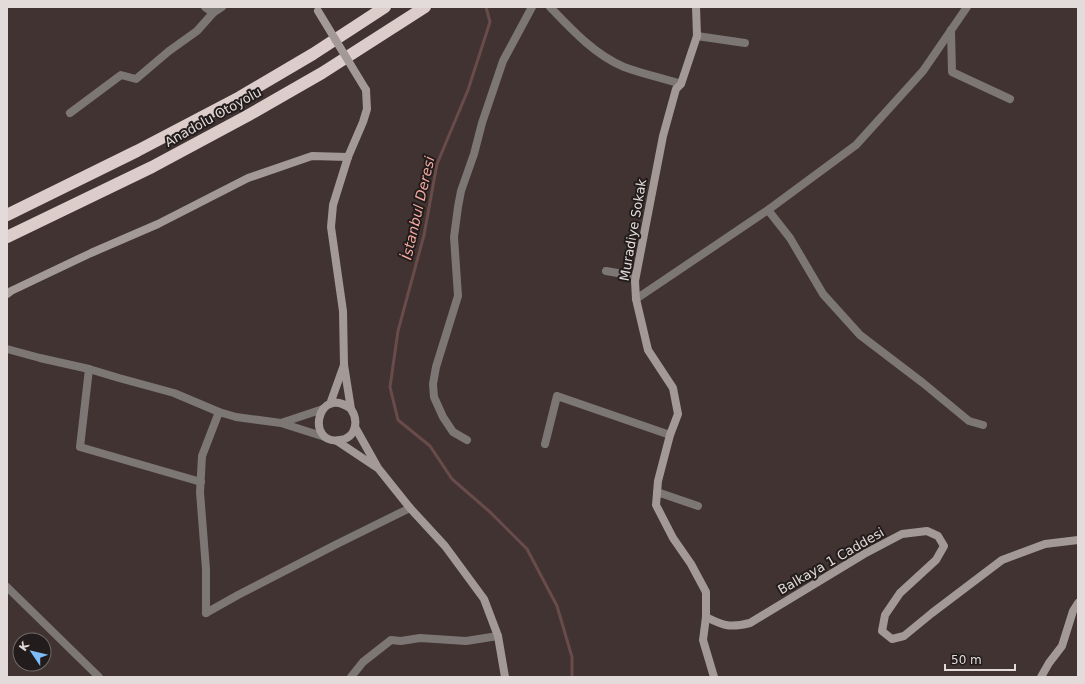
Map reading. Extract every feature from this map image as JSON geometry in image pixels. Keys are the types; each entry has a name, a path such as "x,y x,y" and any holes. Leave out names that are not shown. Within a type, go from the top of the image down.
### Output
{"highway":[{"name":"Anadolu Otoyolu","path":"8,215 137,151 240,96 313,54 385,7"},
{"name":"Anadolu Otoyolu","path":"7,237 152,167 247,116 322,73 425,7"}],"street":[{"path":"205,7 213,13"},
{"path":"70,113 121,75 136,79 169,51 197,32 213,13 222,7"},
{"path":"467,440 453,432 442,417 434,397 433,390 436,367 458,296 454,237 458,207 461,191 503,61 532,7"},
{"path":"550,7 572,30 604,56 624,67 681,84"},
{"name":"Muradiye Sokak","path":"696,7 697,36 681,84 676,89 663,136 634,281 636,299 648,350 673,388 678,414 670,435 658,481 656,504 673,538 692,564 706,592 706,617 703,640 714,677"},
{"path":"636,299 768,210 856,145 923,71 967,7"},
{"path":"317,9 366,90 367,109 348,157 332,205 331,227 343,311 344,365 351,409 356,420 355,427 348,437 337,441"},
{"path":"952,30 952,72 1010,99"},
{"path":"697,36 745,42"},
{"path":"7,294 91,253 158,224 248,178 312,156 348,157"},
{"path":"768,210 790,238 823,294 860,335 969,421 984,425"},
{"path":"606,272 636,276"},
{"path":"7,349 89,369 174,393 219,412 236,417 281,423 325,437 337,441 378,468"},
{"path":"330,404 344,365"},
{"path":"89,369 80,447 201,482"},
{"path":"545,444 557,396 670,435"},
{"path":"325,437 321,432 318,421 319,414 323,409 330,404 340,403 351,409"},
{"path":"281,423 323,409"},
{"path":"219,412 202,456 200,492 206,569 206,613 337,544 410,508"},
{"path":"355,427 378,468 410,508 445,546 484,599 498,636 505,677"},
{"path":"657,492 698,506"},
{"name":"Balkaya 1 Caddesi","path":"706,617 722,625 737,626 750,623 864,554 902,534 927,530 938,536 944,546 936,560 900,593 885,615 882,631 892,639 904,636 1002,560 1045,544 1078,540"},
{"path":"7,587 99,677"},
{"path":"1041,677 1049,663 1062,646 1073,611 1078,603"},
{"path":"351,677 363,662 391,640 401,641 420,638 466,641 498,636"}],"waterway":[{"name":"İstanbul Deresi","path":"486,7 490,22 468,90 437,164 424,235 398,331 390,387 398,420 430,446 452,479 490,512 527,549 557,606 572,657 572,677"}]}
